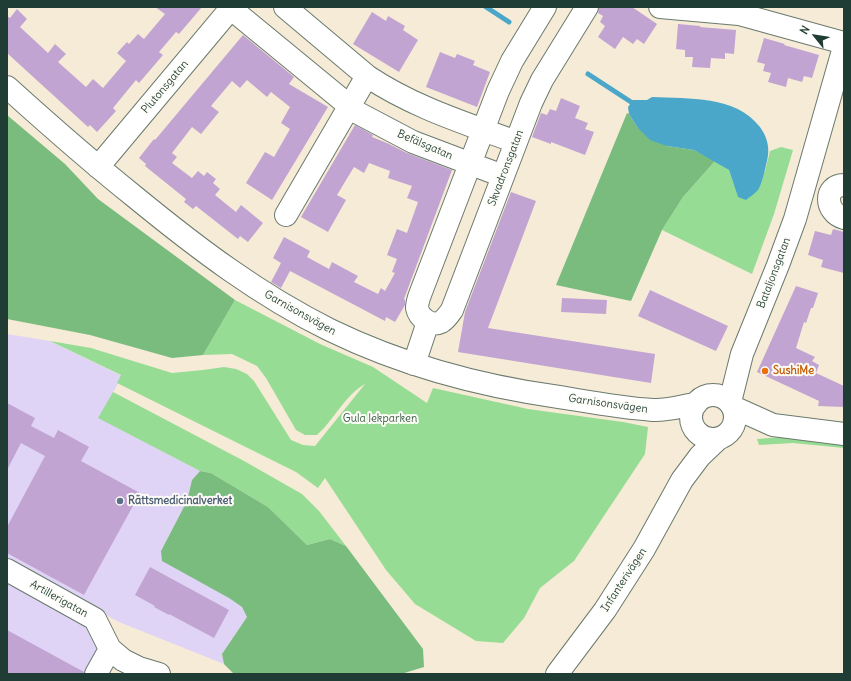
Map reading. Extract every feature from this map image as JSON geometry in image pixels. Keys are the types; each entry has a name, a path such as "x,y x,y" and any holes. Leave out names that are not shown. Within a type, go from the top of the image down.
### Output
{"street":[{"name":"Befälsgatan","path":"231,7 349,107 406,138 503,176"},
{"name":"Plutonsgatan","path":"98,167 231,7"},
{"path":"285,7 367,76 421,106 516,142"},
{"path":"414,364 428,322 420,315 417,308 418,300 469,163 498,92 512,61 545,7"},
{"name":"Skvadronsgatan","path":"428,322 434,324 440,322 447,317 452,310 531,103 542,80 587,7"},
{"path":"660,7 739,14 844,44"},
{"name":"Bataljonsgatan","path":"731,404 742,354 788,238 844,47"},
{"path":"286,215 367,76"},
{"name":"Garnisonsvägen","path":"7,87 98,167 184,236 262,293 329,330 353,341 414,364 460,378 517,391 655,410 695,429"},
{"path":"803,191 836,192 829,205 833,212 844,218"},
{"name":"Bataljonsgatan","path":"701,400 742,354"},
{"path":"773,425 724,436 707,438 702,437 695,429 692,423 692,413 701,400 716,395 773,425 844,434"},
{"name":"Garnisonsvägen","path":"655,410 701,400"},
{"path":"724,436 734,426 735,411 731,404"},
{"name":"Infanterivägen","path":"682,480 687,450 695,429"},
{"name":"Infanterivägen","path":"557,674 605,610 651,537 682,480 700,456 724,436"},
{"name":"Artillerigatan","path":"7,570 95,618 110,649 123,660 145,672"},
{"path":"96,674 110,649"}],"shaded area":[{"path":"7,334 50,341 122,376 99,418 200,471 192,480 187,501 161,551 242,607 247,617 222,654 224,664 119,622 7,561"},
{"path":"7,580 85,622 98,646 88,674 7,674"}],"green space":[{"path":"627,113 637,127 667,146 694,150 715,161 683,197 662,230 631,301 556,285"},
{"path":"7,115 65,164 98,199 235,300 203,355 172,358 90,335 7,319"},
{"path":"781,147 793,150 774,214 752,274 662,230 683,197 715,161 729,170 738,196 765,171 770,151"},
{"name":"Gula lekparken","path":"235,300 320,344 373,367 427,403 433,388 528,409 623,422 648,427 645,454 574,561 540,588 524,618 503,643 476,641 415,604 386,570 325,478 318,488 296,472 117,383 121,375 50,341 91,348 172,373 224,367 236,369 247,374 254,381 291,440 303,445 315,446 365,384 351,394 317,435 305,435 296,430 266,378 257,366 232,354 203,355"},
{"path":"113,392 244,461 302,494 319,511 346,546 330,539 307,545 268,507 211,473 200,471 98,418"},
{"path":"782,437 844,442 844,448 793,443 759,445 757,439"},
{"path":"200,471 211,473 268,507 307,545 330,539 346,546 423,649 424,667 401,674 234,674 224,664 222,654 247,617 242,607 229,598 162,561 161,551 187,501 192,480"}],"water":[{"path":"652,97 696,99 725,104 738,109 750,117 763,131 767,139 768,148 768,157 757,191 746,200 738,197 729,170 694,150 667,146 650,140 637,127 629,114 628,107 633,100 647,100"}],"building":[{"path":"155,7 202,7 179,34 176,32 159,52 163,55 139,83 136,80 113,108 116,111 97,132 90,125 88,127 7,53 7,16 10,18 17,9 27,19 20,27 48,53 55,44 66,54 58,62 86,87 93,79 103,88 126,61 117,53 127,42 129,44 138,34 144,39 165,14"},
{"path":"599,7 632,7 657,24 644,44 637,39 633,44 623,37 615,49 598,37 605,26 600,22 603,16 598,13"},
{"path":"372,12 386,21 388,16 405,26 403,30 418,40 399,72 353,44"},
{"path":"678,24 736,30 734,54 725,53 725,59 711,58 710,68 692,67 693,57 685,57 685,50 676,49"},
{"path":"243,35 294,77 289,84 328,107 272,200 246,183 265,152 274,157 290,129 281,123 290,107 271,92 267,97 247,80 240,88 232,81 211,106 219,112 201,134 192,127 172,153 177,157 172,163 192,178 198,171 204,176 207,172 216,179 213,183 220,189 215,195 236,212 241,205 263,223 248,242 240,236 238,239 196,206 193,209 184,202 186,199 145,166 146,164 139,158"},
{"path":"764,38 819,55 812,78 804,76 802,82 788,78 786,87 768,82 771,73 763,71 765,64 757,62"},
{"path":"440,52 455,58 457,54 475,61 473,65 490,72 477,107 426,87"},
{"path":"561,98 580,106 575,118 588,123 585,129 594,132 585,155 551,142 551,144 532,137 541,113 547,115 550,109 556,111"},
{"path":"355,125 373,135 372,137 407,153 452,170 404,299 405,305 395,322 386,317 385,321 290,271 281,288 271,282 281,263 273,258 284,237 310,251 307,257 329,269 332,262 358,276 354,282 378,294 381,288 385,291 395,273 392,272 397,259 387,255 397,229 407,233 418,202 407,198 412,186 388,178 390,171 369,163 364,173 354,167 337,195 346,200 328,232 301,217"},
{"path":"511,192 536,201 488,328 655,354 651,383 458,352 465,312"},
{"path":"833,229 844,232 844,273 821,267 823,260 808,255 815,231 831,235"},
{"path":"796,286 818,293 806,323 804,322 796,348 815,357 812,361 819,365 816,373 844,386 844,407 818,406 819,401 757,372"},
{"path":"650,290 728,326 716,351 638,316"},
{"path":"562,298 607,300 606,314 561,312"},
{"path":"7,403 35,418 31,426 54,438 58,430 89,447 81,461 140,493 84,595 7,553 7,527 45,456 21,443 7,470"},
{"path":"150,567 229,610 214,638 154,607 155,606 135,595"},
{"path":"7,630 84,672 84,674 7,674"}],"waterway":[{"path":"486,7 509,22"},
{"path":"588,74 631,102"}],"place":[{"name":"SushiMe","path":"765,371"},
{"name":"Rättsmedicinalverket","path":"120,501"}]}
